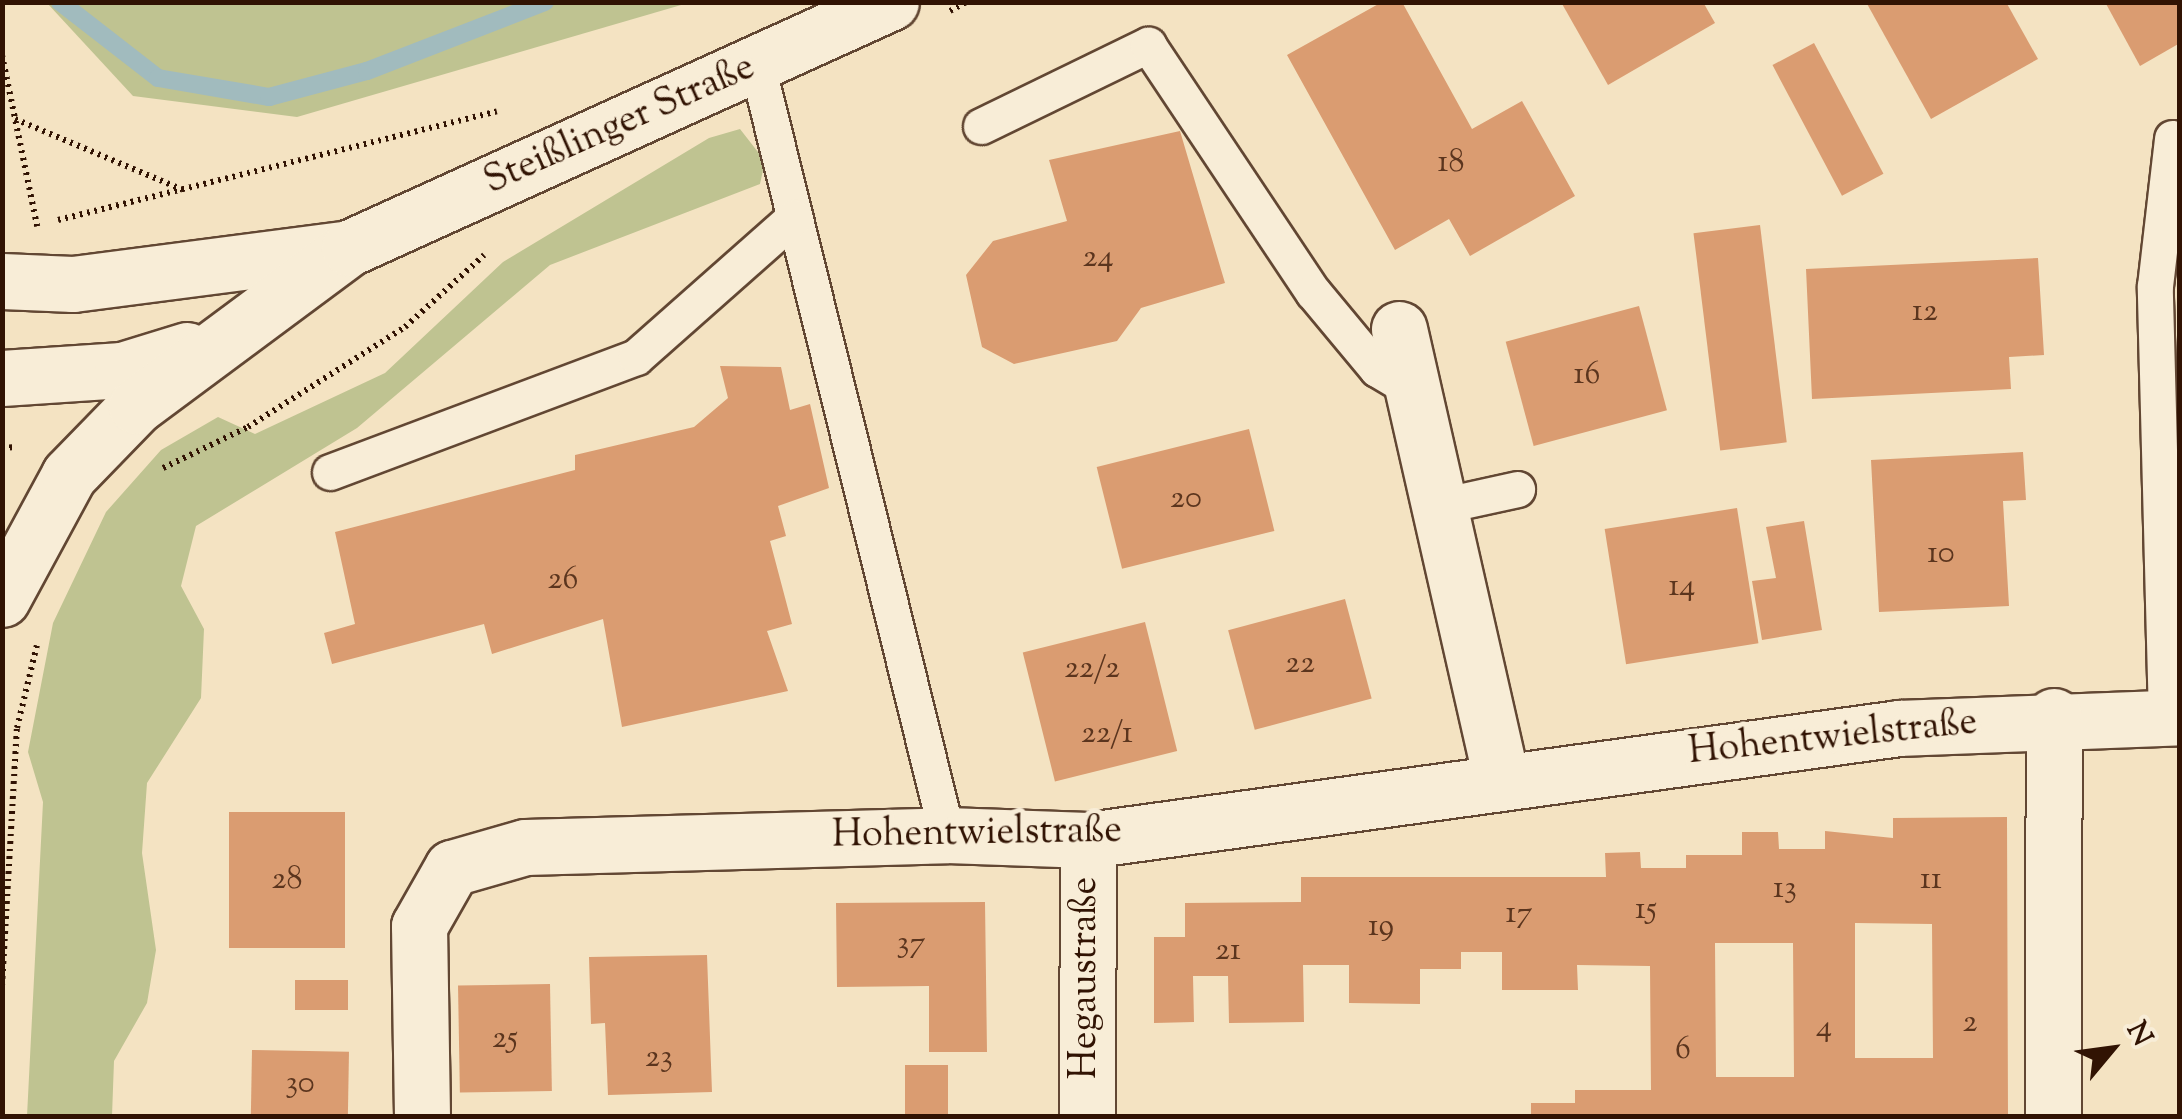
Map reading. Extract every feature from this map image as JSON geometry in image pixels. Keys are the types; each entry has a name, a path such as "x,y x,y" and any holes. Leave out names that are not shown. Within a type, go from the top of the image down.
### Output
{"street":[{"name":"Steißlinger Straße","path":"350,248 891,2"},
{"path":"2,282 73,284 350,248"},
{"path":"21,615 69,475 214,342 350,248"},
{"path":"1399,329 1501,778"},
{"path":"2,378 122,370 214,342"},
{"path":"2053,1116 2054,716"},
{"name":"Hohentwielstraße","path":"422,1116 419,926 452,868 526,847 947,835 1088,840 1501,778 2054,716 2173,717"},
{"name":"Hegaustraße","path":"1087,1116 1088,840"}],"lane":[{"path":"981,126 1148,45 1313,292 1377,369 1414,392"},
{"path":"757,65 947,835"},
{"name":"Hohentwielstraße","path":"2172,138 2154,286 2173,717"},
{"path":"330,472 636,357 794,217"},
{"path":"1440,506 1517,489"}],"path":[{"path":"2,55 37,225 502,110"},
{"path":"16,119 184,190"},
{"path":"148,473 248,427 404,327 487,251"},
{"path":"2,986 21,615"}],"green space":[{"path":"47,3 688,3 297,117 133,96"},
{"path":"740,129 765,161 760,184 550,265 357,428 196,526 181,586 204,629 201,698 147,783 142,853 156,950 147,1003 114,1061 112,1116 27,1116 43,802 28,752 53,623 106,512 161,450 218,417 255,434 385,373 503,262 709,138"}],"building":[{"path":"1382,2 1402,2 1472,129 1522,101 1575,196 1470,256 1449,219 1395,250 1287,55"},
{"path":"1561,2 1703,2 1715,23 1608,85"},
{"path":"1866,2 2006,2 2038,59 1931,119"},
{"path":"2105,2 2180,2 2180,43 2140,66"},
{"path":"1814,43 1883,174 1842,196 1773,65"},
{"path":"1180,131 1225,283 1141,308 1117,341 1014,364 982,347 966,275 993,241 1067,221 1049,160"},
{"path":"1760,225 1787,442 1720,451 1693,233"},
{"path":"2038,258 2044,355 2009,357 2011,389 1812,399 1806,269"},
{"path":"1639,306 1667,410 1534,446 1506,342"},
{"path":"720,366 781,367 790,410 810,404 829,488 778,506 786,536 770,541 792,624 767,631 788,691 622,727 603,619 492,654 484,624 332,664 324,633 355,624 335,532 575,470 575,455 694,427 728,398"},
{"path":"1249,429 1274,531 1122,569 1097,467"},
{"path":"2023,452 2026,500 2003,501 2009,606 1879,612 1871,460"},
{"path":"1737,508 1758,643 1626,664 1605,529"},
{"path":"1804,521 1822,630 1762,640 1752,581 1776,578 1766,527"},
{"path":"1345,599 1372,698 1255,730 1228,630"},
{"path":"1145,622 1177,751 1055,782 1023,652"},
{"path":"229,812 345,812 345,948 229,948"},
{"path":"2007,817 2008,1116 1531,1116 1531,1103 1575,1103 1575,1090 1651,1090 1650,966 1577,965 1578,990 1502,990 1502,952 1461,952 1461,969 1420,969 1420,1004 1349,1003 1349,965 1303,965 1304,1022 1229,1023 1228,976 1193,976 1194,1022 1154,1023 1154,937 1185,937 1185,903 1301,902 1301,877 1606,877 1605,853 1640,852 1641,868 1686,868 1686,855 1742,855 1742,832 1778,832 1779,849 1825,849 1825,831 1893,838 1893,818","holes":["1855,923 1932,924 1933,1058 1855,1058","1715,943 1793,943 1794,1077 1716,1077"]},
{"path":"985,902 987,1052 929,1052 929,986 837,987 836,903"},
{"path":"707,955 712,1092 608,1095 605,1023 591,1024 589,957"},
{"path":"295,980 348,980 348,1010 295,1010"},
{"path":"550,984 552,1091 460,1093 458,986"},
{"path":"252,1050 349,1052 348,1116 251,1116"},
{"path":"905,1065 948,1065 948,1116 905,1116"}],"waterway":[{"path":"60,2 158,78 269,97 367,71 545,2"}]}
